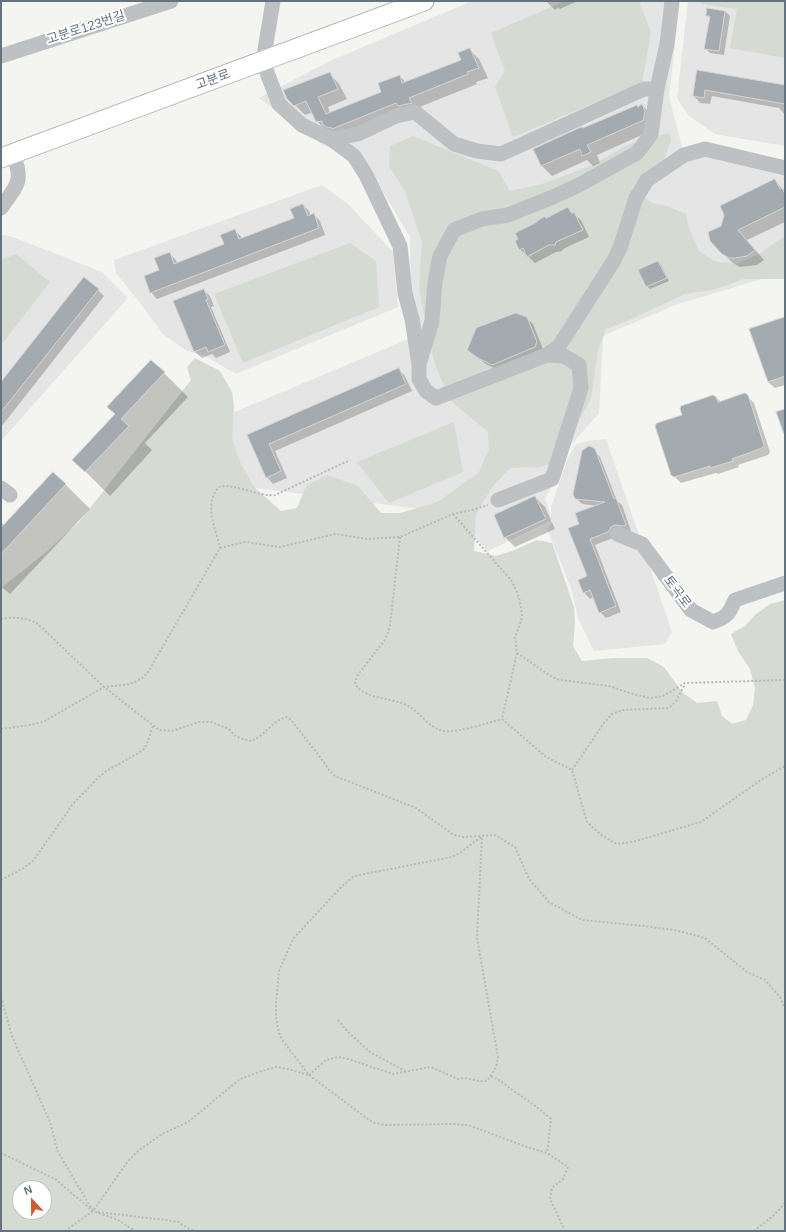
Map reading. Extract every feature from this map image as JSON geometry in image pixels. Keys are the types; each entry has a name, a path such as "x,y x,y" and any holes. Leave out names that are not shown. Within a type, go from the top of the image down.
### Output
{"main road":[{"name":"고분로","path":"7,156 424,1"}],"street":[{"name":"고분로123번길","path":"1,56 171,1"},
{"path":"273,1 263,62 272,89 279,104 302,125 332,139 354,156 366,175 400,246 405,293 412,319 419,364 419,379 426,391 436,398 547,355 559,346 613,262 620,248 636,198 647,180 684,155 705,149 785,168"},
{"path":"419,364 432,321 435,282 440,256 454,230 482,219 508,215 553,197 637,153 650,134 656,89 667,44 672,1"},
{"path":"332,139 358,134 396,116 415,112 454,144 477,151 501,154 644,89 656,89"},
{"path":"1,208 18,184 18,168 7,156"},
{"path":"498,500 552,479 581,388 580,365 564,356 547,355"},
{"name":"토곡로","path":"617,534 642,544 691,610 713,622 721,620 729,614 736,600 785,583"}],"path":[{"path":"1,729 43,722 104,687 133,683 142,678 148,672 220,548 211,504 213,495 219,487 228,486 264,495 275,495 350,460"},
{"path":"220,548 245,542 280,547 335,534 368,539 400,537 453,514 477,509 498,500"},
{"path":"453,514 515,586 521,607 522,616 515,637 517,653 502,719"},
{"path":"400,537 390,625 387,635 357,676 354,683 356,687 360,691 406,704 430,725 443,731 456,731 502,719"},
{"path":"1,619 26,619 38,624 104,687 152,726 160,730 167,731 199,722 211,722 229,728 234,735 251,741 287,717 291,720 335,776 416,808 454,835 463,837 495,835 515,847 529,879 549,902 582,920 674,930 705,938 747,972 765,980 780,997 785,1008"},
{"path":"517,653 552,677 560,680 609,686 636,695 651,698 663,696 685,683 785,680"},
{"path":"572,770 612,714 622,710 669,708 676,701 685,683"},
{"path":"502,719 546,757 572,770 587,822 600,834 617,844 632,842 701,822 766,776 785,766"},
{"path":"1,880 33,862 73,804 98,778 106,771 144,749 152,726"},
{"path":"482,836 452,857 366,873 353,877 341,887 293,939 279,971 276,997 276,1018 283,1041 309,1075 364,1117 375,1123 386,1125 468,1125 524,1146 548,1153 568,1167 563,1179 552,1188 550,1200 565,1231"},
{"path":"309,1075 326,1060 338,1057 392,1074 431,1067 458,1079 465,1078 487,1081 491,1076 497,1064 498,1057 477,938 482,836"},
{"path":"1,998 12,1036 50,1122 58,1152 93,1211"},
{"path":"338,1020 348,1032 370,1052 406,1072"},
{"path":"65,1231 93,1211 133,1156 162,1134 188,1122 240,1079 277,1067 309,1075"},
{"path":"491,1076 501,1081 514,1092 540,1108 551,1119 548,1153"},
{"path":"1,1153 55,1179 93,1211 118,1220 135,1231"},
{"path":"754,1231 785,1203"},
{"path":"93,1211 178,1222 189,1229 196,1231"}],"shaded area":[{"path":"472,1 680,1 669,96 684,155 705,149 785,168 785,272 675,305 603,336 599,413 571,445 545,499 551,516 551,507 567,460 575,445 587,441 606,439 672,632 665,644 594,651 578,618 571,588 547,529 552,523 552,520 488,551 452,513 248,487 218,419 411,338 410,237 365,162 323,145 259,98 330,61"},
{"path":"565,1 639,1 651,32 642,83 513,137 495,87 505,71 491,33"},
{"path":"688,1 785,1 785,146 715,134 689,116 677,98"},
{"path":"701,1 785,1 785,58 730,48 737,9 701,4"},
{"path":"669,133 671,141 664,159 644,173 632,188 652,203 667,206 686,214 689,228 699,251 714,261 736,264 757,255 785,236 785,279 744,279 712,290 685,294 606,329 598,350 591,398 557,461 540,467 510,468 492,487 476,514 474,551 496,556 537,540 552,543 574,607 575,622 573,646 582,661 614,658 647,658 664,667 683,693 697,703 717,701 722,716 732,724 746,720 753,705 755,688 750,669 738,651 731,634 745,626 756,614 770,604 785,600 785,1231 1,1231 1,588 45,553 79,522 191,380 187,367 195,358 220,371 232,392 234,406 232,439 241,464 254,487 281,511 297,508 306,486 327,475 358,486 381,513 400,513 438,502 479,472 489,449 488,432 451,401 437,370 430,346 419,288 422,242 405,191 389,166 390,146 413,136 498,171 510,191 542,184 593,165 629,144"},
{"path":"322,185 348,204 393,252 398,307 236,374 203,355 187,351 163,334 116,273 114,260"},
{"path":"1,235 10,236 102,272 128,298 1,441"},
{"path":"350,243 376,261 379,307 243,363 214,294"},
{"path":"16,254 50,282 1,345 1,260"},
{"path":"454,422 463,472 389,503 357,462"}],"building":[{"path":"707,8 725,11 719,51 704,49 710,16 706,16"},
{"path":"470,48 479,68 409,98 412,103 398,106 396,103 332,129 331,127 329,128 323,125 322,121 316,122 306,101 294,106 287,99 283,90 330,72 338,89 318,97 326,114 381,92 378,83 400,75 402,83 461,60 458,53"},
{"path":"697,70 785,85 785,104 705,90 704,98 693,96"},
{"path":"642,104 645,111 643,118 644,120 587,145 591,152 582,156 580,149 541,166 533,149 581,127 583,128 637,105 638,107"},
{"path":"775,179 780,189 782,188 785,194 785,207 738,230 755,250 747,256 735,258 730,258 722,254 710,241 708,232 721,226 724,215 720,206"},
{"path":"303,204 308,216 314,213 319,228 150,293 144,276 159,270 154,258 170,252 174,264 224,244 220,235 235,229 239,239 294,218 290,209"},
{"path":"568,207 572,214 574,212 583,230 556,242 555,245 549,245 527,257 523,248 519,250 515,241 518,239 515,233 537,222 545,216 546,218"},
{"path":"658,261 667,278 646,287 638,270"},
{"path":"84,277 99,289 1,412 1,382"},
{"path":"204,289 208,299 206,300 225,345 208,352 206,347 194,352 173,301"},
{"path":"516,313 527,317 537,342 535,347 492,365 478,358 467,350 476,328"},
{"path":"785,317 785,376 768,382 749,329"},
{"path":"151,360 165,372 121,419 129,426 85,472 72,460 115,414 107,407"},
{"path":"399,368 406,384 269,444 281,471 266,478 247,435"},
{"path":"745,393 748,395 764,445 762,448 732,459 733,461 710,468 710,466 674,477 671,475 655,426 657,423 682,415 680,409 681,406 713,395 716,397 718,402"},
{"path":"785,409 785,433 784,434 776,412"},
{"path":"589,446 595,449 614,499 616,498 626,525 615,525 611,527 608,532 590,539 616,606 599,613 590,590 583,593 578,580 587,576 568,528 579,524 575,513 605,502 575,499 573,494 582,451"},
{"path":"53,472 66,484 1,554 1,528"},
{"path":"535,496 546,519 504,538 494,515"}]}
